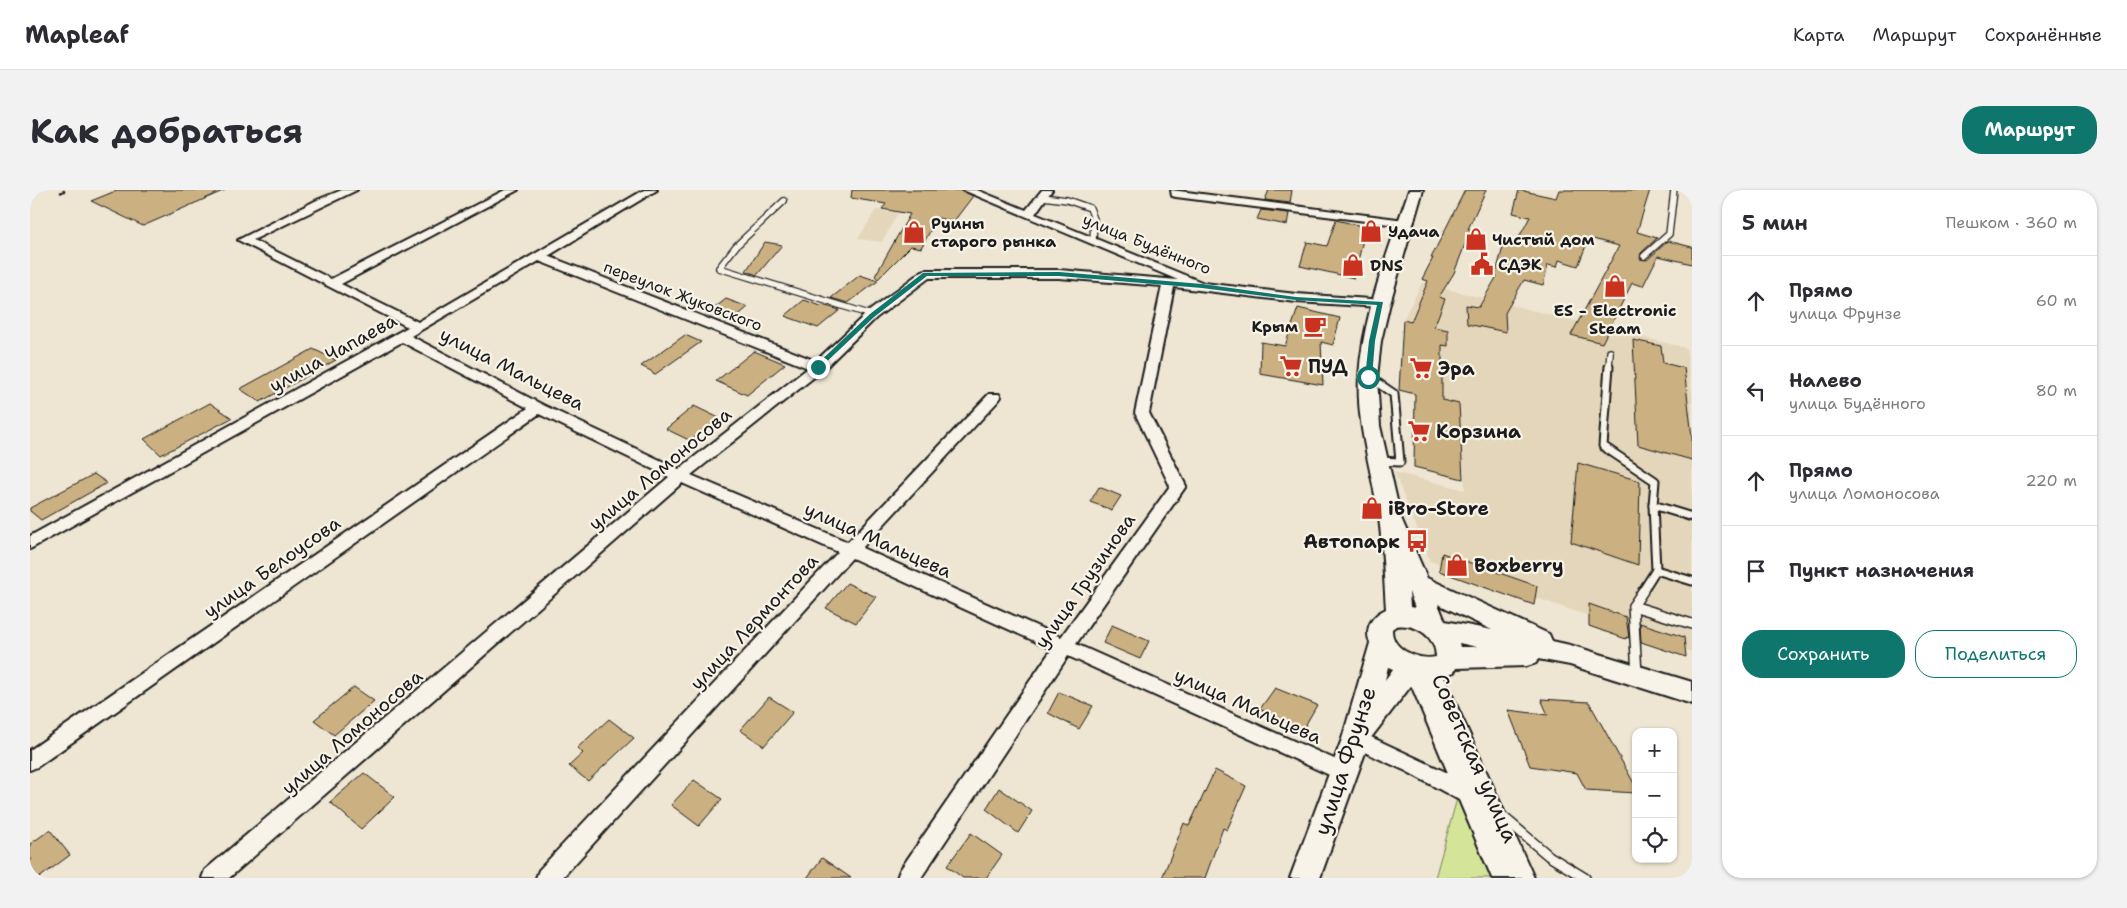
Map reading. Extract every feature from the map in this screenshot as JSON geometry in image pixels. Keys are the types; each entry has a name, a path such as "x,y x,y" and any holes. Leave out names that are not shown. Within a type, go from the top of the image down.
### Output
{"main road":[{"path":"1416,190 1381,304 1372,341 1368,377 1370,426 1390,518 1400,616 1418,619 1436,629 1570,655 1692,693"},
{"path":"1356,739 1414,659 1450,650 1448,642 1436,629 1390,518"},
{"path":"1417,584 1570,655"},
{"name":"улица Фрунзе","path":"1305,878 1356,739 1414,659 1379,635 1383,621 1390,617 1400,616"},
{"path":"1414,659 1570,655"}],"street":[{"name":"улица Мальцева","path":"352,190 321,202 244,240 418,327"},
{"path":"331,284 512,190"},
{"name":"улица Чапаева","path":"30,543 418,327 652,190"},
{"name":"улица Будённого","path":"968,190 1202,286 1296,298 1381,304"},
{"path":"1176,190 1176,194 1405,223"},
{"path":"1029,214 1045,194"},
{"name":"переулок Жуковского","path":"537,256 818,367"},
{"name":"улица Ломоносова","path":"213,878 680,476 818,367 872,315 926,274 1059,274 1202,286"},
{"name":"улица Грузинова","path":"908,878 1064,647 1178,486 1142,413 1169,283"},
{"name":"улица Мальцева","path":"401,336 538,408 680,476 850,550 1343,772"},
{"name":"улица Лермонтова","path":"547,878 994,397"},
{"name":"улица Белоусова","path":"30,761 538,408"},
{"path":"1414,659 1492,807 1523,878"},
{"name":"Советская улица","path":"1414,659 1419,682 1503,878"},
{"path":"1356,739 1413,765 1492,807"}],"lane":[{"path":"1644,256 1669,234 1674,190"},
{"path":"1045,194 1078,201 1090,208 1094,219 1093,241"},
{"path":"784,201 736,246 719,268 872,315"},
{"path":"1610,352 1602,446 1655,481 1653,504 1656,570 1633,606 1638,676"},
{"path":"1368,377 1394,394 1400,462 1378,462"},
{"path":"1653,504 1692,517"},
{"path":"1656,570 1692,581"},
{"path":"1633,606 1692,624"},
{"path":"1492,807 1549,856 1584,878"}],"shaded area":[{"name":"Руины старого рынка","path":"876,210 898,213 882,242 858,239"},
{"path":"1422,283 1686,348 1692,396 1692,652 1430,561 1394,472 1465,490 1459,405 1442,400 1442,345 1448,346 1448,337 1441,335 1441,329 1403,320"}],"green space":[{"path":"1461,784 1498,878 1435,878"}],"building":[{"path":"118,190 225,190 143,226 91,201"},
{"path":"852,190 961,190 973,196 954,221 937,218 921,248 911,246 878,279 875,276 910,214 882,209 886,204 851,198"},
{"path":"1269,190 1292,190 1290,203 1265,200"},
{"path":"1465,190 1486,190 1468,229 1471,229 1454,273 1439,297 1445,299 1434,327 1448,330 1448,346 1442,345 1442,400 1459,404 1463,479 1414,467 1415,394 1399,390 1403,320 1411,322 1428,281 1422,279"},
{"path":"1519,190 1556,198 1559,190 1650,190 1637,232 1657,238 1641,253 1640,259 1647,260 1668,241 1692,247 1692,264 1658,256 1643,286 1632,283 1602,343 1571,335 1619,246 1589,238 1578,266 1559,260 1557,267 1548,265 1543,285 1524,280 1505,313 1506,332 1467,324 1466,305 1479,307 1497,276 1495,276 1505,240 1516,243 1530,217 1513,213"},
{"path":"1261,210 1289,213 1287,225 1257,219"},
{"path":"1336,220 1366,227 1354,278 1300,266 1307,242 1327,246"},
{"path":"765,242 782,245 757,275 746,271"},
{"path":"860,275 878,281 848,303 831,298"},
{"path":"726,299 748,307 734,319 712,310"},
{"path":"804,300 840,310 818,328 785,316"},
{"path":"1298,308 1340,318 1333,345 1321,342 1323,385 1260,374 1261,342 1285,346"},
{"path":"685,335 701,342 654,375 651,371 641,366"},
{"path":"1633,340 1661,346 1663,363 1684,368 1692,437 1692,460 1638,445"},
{"path":"313,349 336,360 260,402 240,389"},
{"path":"754,351 785,364 747,395 716,381"},
{"path":"210,403 232,418 161,455 144,439"},
{"path":"694,406 719,418 691,441 666,429"},
{"path":"1578,463 1640,481 1638,565 1571,542"},
{"path":"94,474 107,483 41,520 30,511 30,508"},
{"path":"1099,487 1121,496 1112,510 1090,502"},
{"path":"1442,553 1537,586 1534,605 1439,571"},
{"path":"847,583 876,597 856,623 826,608"},
{"path":"1589,604 1626,617 1629,638 1626,637 1626,639 1589,626"},
{"path":"1640,623 1684,637 1686,657 1641,642"},
{"path":"1112,625 1149,641 1140,659 1103,643"},
{"path":"354,687 374,701 334,735 314,720"},
{"path":"1275,688 1317,705 1302,731 1260,709"},
{"path":"1059,692 1093,706 1079,729 1048,713"},
{"path":"769,697 793,712 764,746 740,730"},
{"path":"1541,699 1589,702 1632,780 1632,793 1586,790 1577,773 1530,766 1508,710 1548,715"},
{"path":"609,719 634,738 588,781 569,766 583,753 577,748"},
{"path":"1215,770 1246,786 1227,830 1223,828 1205,878 1162,878 1184,823 1189,826"},
{"path":"364,773 395,797 361,829 330,802"},
{"path":"694,780 722,799 699,826 671,805"},
{"path":"999,788 1032,811 1018,833 986,809"},
{"path":"50,830 70,855 39,878 30,878 30,844"},
{"path":"971,833 1002,855 986,878 963,878 947,866"},
{"path":"822,858 851,878 807,878"}],"railway":[{"path":"60,193 66,190"}],"place":[{"name":"Удача","path":"1371,231"},
{"name":"Руины старого рынка","path":"914,232"},
{"name":"Чистый дом","path":"1476,239"},
{"name":"СДЭК","path":"1482,264"},
{"name":"DNS","path":"1353,265"},
{"name":"ES - Electronic Steam","path":"1615,286"},
{"name":"Крым","path":"1315,326"},
{"name":"ПУД","path":"1291,366"},
{"name":"Эра","path":"1421,368"},
{"name":"Корзина","path":"1419,431"},
{"name":"iBro-Store","path":"1372,508"},
{"name":"Автопарк","path":"1417,541"},
{"name":"Boxberry","path":"1457,565"}],"route":[{"path":"818,367 872,315 926,274 1059,274 1202,286 1296,298 1381,304 1372,341 1368,377"}]}
